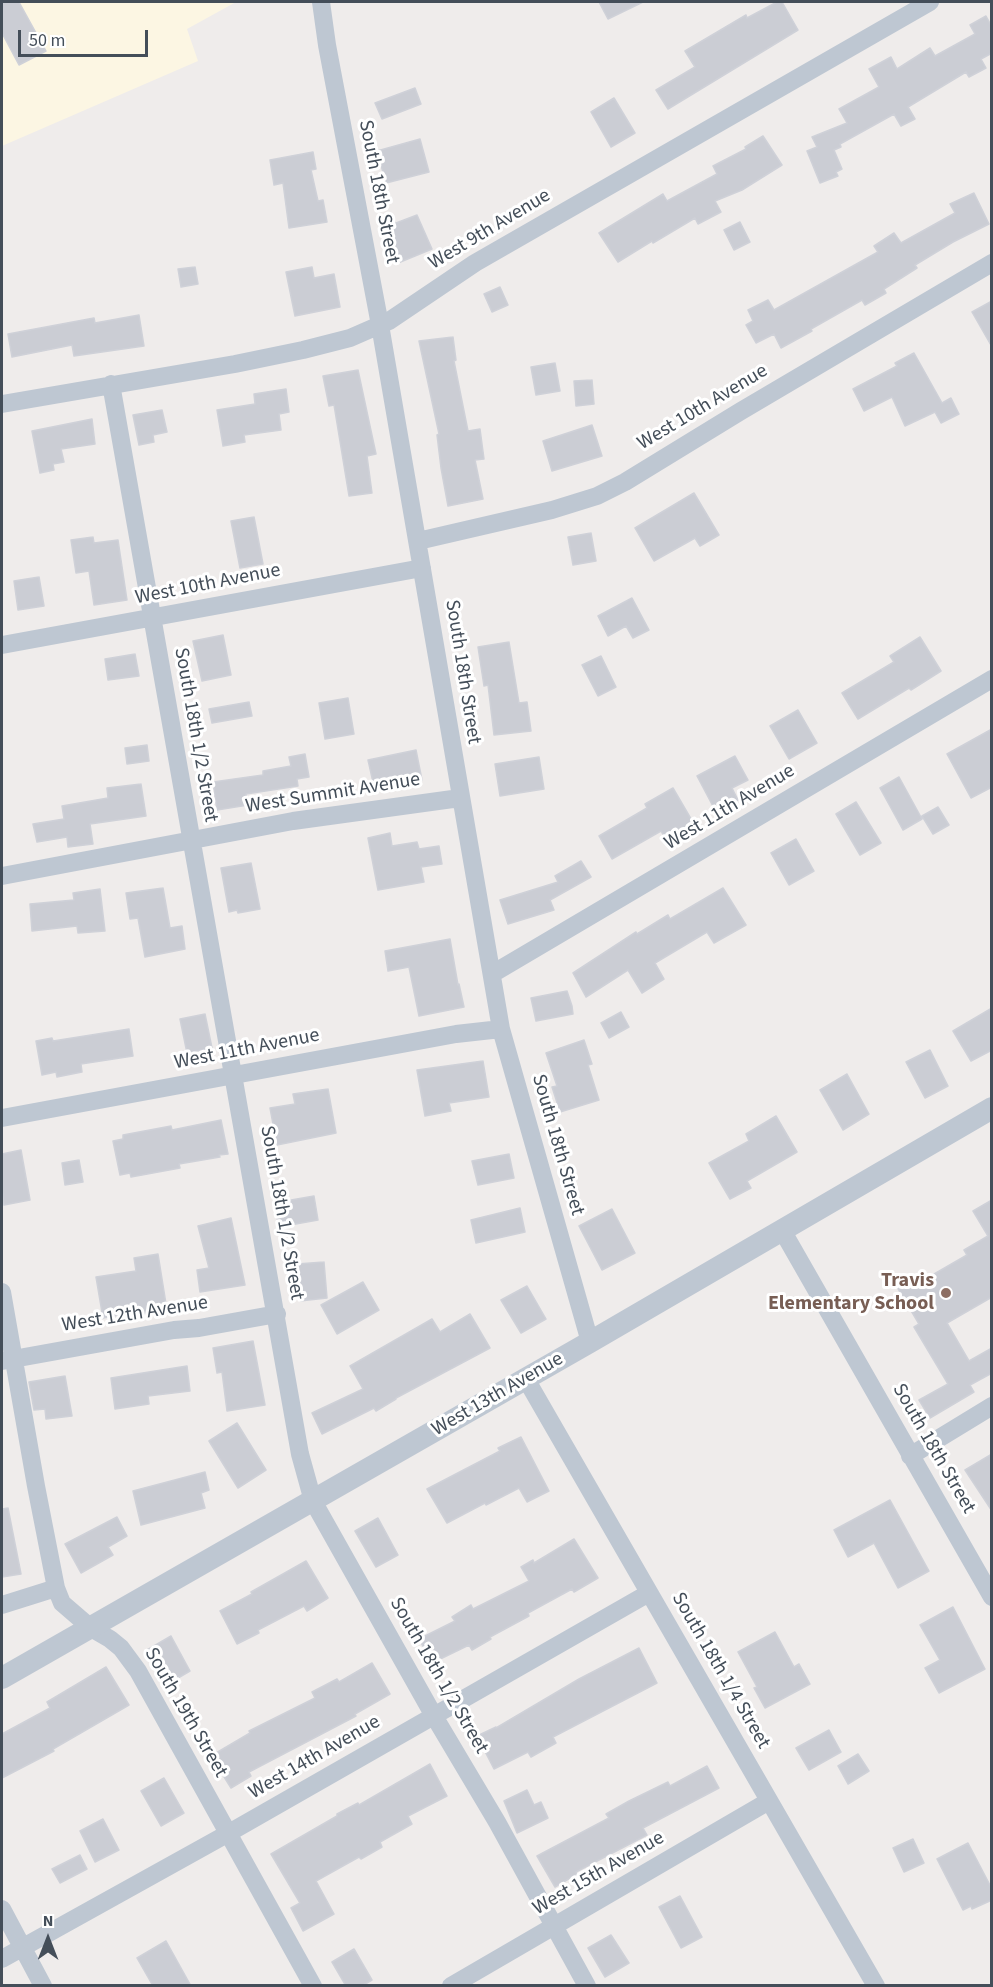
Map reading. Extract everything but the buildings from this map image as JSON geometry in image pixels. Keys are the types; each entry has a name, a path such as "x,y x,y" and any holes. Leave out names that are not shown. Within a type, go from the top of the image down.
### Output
{"street":[{"name":"South 18th Street","path":"321,2 418,541 501,1029 590,1342"},
{"name":"West 9th Avenue","path":"2,404 235,364 350,338 380,325 475,263 930,2"},
{"name":"West 10th Avenue","path":"418,541 552,510 597,496 625,482 992,263"},
{"name":"South 18th 1/2 Street","path":"111,384 151,619 277,1314 300,1455 313,1501 434,1716 497,1822 587,1986"},
{"name":"West 10th Avenue","path":"2,645 422,567"},
{"name":"West 11th Avenue","path":"492,974 992,679"},
{"name":"West Summit Avenue","path":"2,876 293,821 460,798"},
{"name":"West 11th Avenue","path":"2,1118 456,1034 501,1029"},
{"name":"West 13th Avenue","path":"2,1678 526,1379 992,1108"},
{"name":"South 18th Street","path":"782,1230 992,1597"},
{"name":"South 19th Street","path":"2,1292 8,1360 56,1588 62,1603 91,1628 121,1648 138,1671 313,1986"},
{"name":"West 12th Avenue","path":"8,1360 277,1314"},
{"name":"South 18th 1/4 Street","path":"526,1379 876,1986"},
{"path":"910,1456 992,1406"},
{"path":"2,1605 56,1588"},
{"name":"West 14th Avenue","path":"2,1959 227,1834 649,1593"},
{"name":"West 15th Avenue","path":"451,1986 769,1801"},
{"path":"2,1909 43,1986"}],"shaded area":[{"path":"2,2 236,2 187,29 198,61 2,146"}],"place":[{"name":"Travis Elementary School","path":"946,1293"}]}
